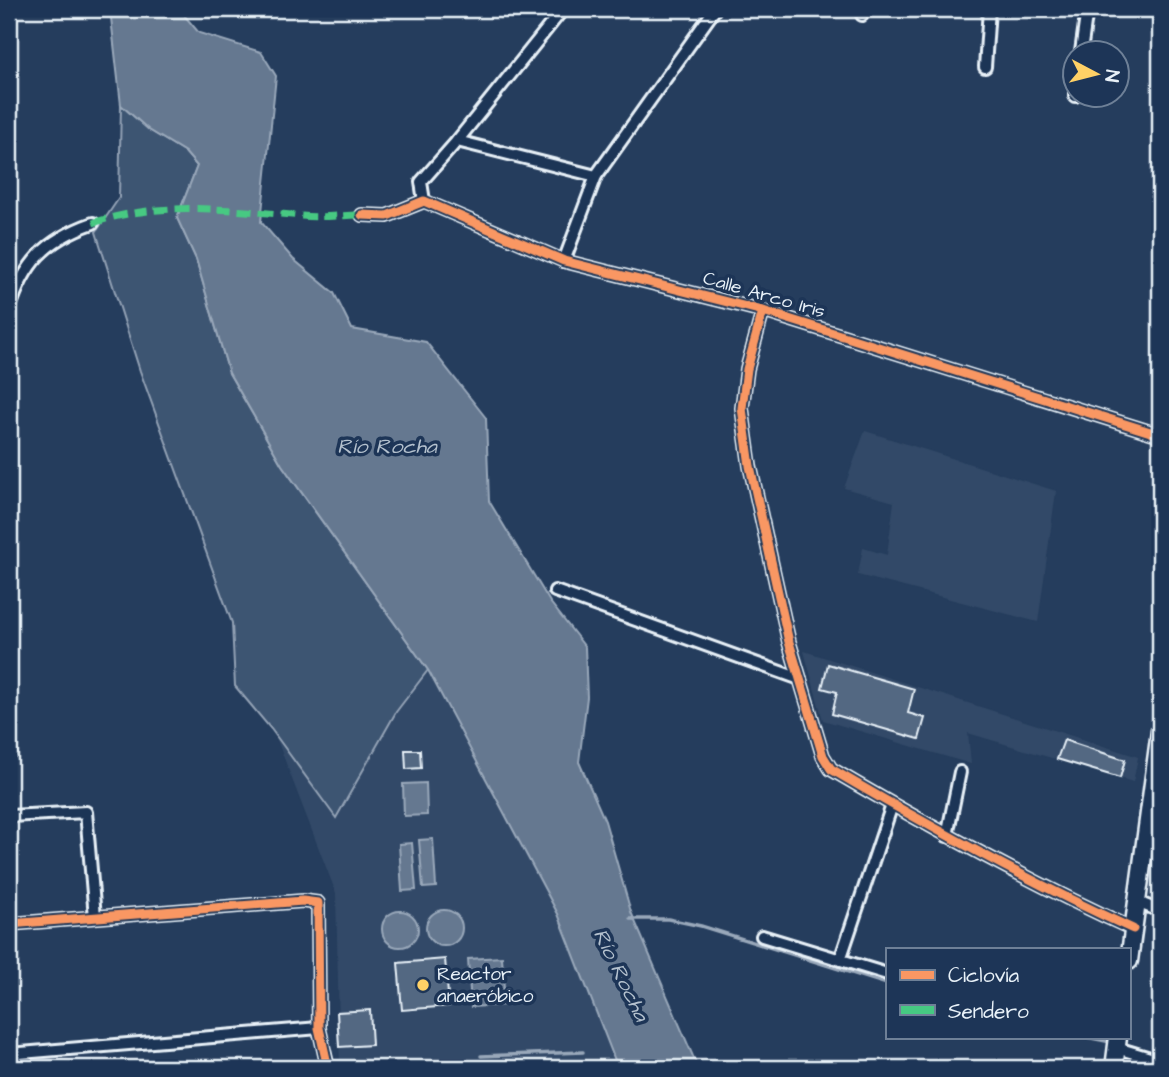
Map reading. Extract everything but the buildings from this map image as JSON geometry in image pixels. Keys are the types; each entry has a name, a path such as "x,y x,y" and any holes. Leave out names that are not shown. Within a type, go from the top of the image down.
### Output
{"main road":[{"path":"1130,953 1160,731"},
{"path":"1115,1068 1118,1042"}],"street":[{"path":"362,215 387,216 424,201 421,182 562,9"},
{"path":"564,261 596,176 715,9"},
{"path":"985,67 989,9"},
{"path":"1083,38 1087,9"},
{"path":"457,141 596,176"},
{"name":"Calle Arco Iris","path":"424,201 564,261 763,311 1160,435"},
{"path":"9,311 27,265 69,232 93,223"},
{"path":"763,311 747,369 742,408 750,466 789,642 822,755 831,769 947,836 1053,893 1133,929"},
{"path":"555,591 800,679"},
{"path":"947,836 960,772"},
{"path":"840,960 892,805"},
{"path":"9,816 86,812 95,917"},
{"path":"9,924 303,901 318,903 319,1028 328,1068"},
{"path":"1137,902 1160,911"},
{"path":"762,936 886,974"},
{"path":"9,1054 319,1028"},
{"path":"1118,1042 1160,1061"}],"shaded area":[{"path":"121,105 149,130 185,152 197,166 177,218 196,259 229,373 282,465 428,670 396,712 336,818 271,729 235,686 232,623 140,371 96,232 119,198"},
{"path":"196,259 378,600 428,670 558,914 617,1064 527,1068 340,1068 336,893 232,623 140,371 106,262"},
{"path":"865,431 1056,491 1038,622 858,575 863,548 887,555 894,502 844,488"},
{"path":"804,651 1138,757 1133,782 968,733 971,764 823,720"}],"water":[{"name":"Río Rocha","path":"110,9 179,9 199,33 261,52 276,76 261,222 293,259 334,293 352,329 426,342 486,418 489,501 550,602 585,647 587,697 579,762 605,821 631,912 698,1068 618,1068 558,914 428,670 282,465 229,373 196,259 177,218 197,166 185,152 149,130 121,105"},
{"path":"426,783 427,815 404,816 403,784"},
{"path":"433,839 436,887 423,888 419,840"},
{"path":"412,843 416,890 402,891 399,844"},
{"path":"444,910 457,915 462,928 457,941 444,946 431,941 426,928 431,915"},
{"path":"400,911 413,916 418,929 413,942 400,947 387,942 382,929 387,916"},
{"path":"502,957 505,1005 471,1007 468,959"}],"waterway":[{"path":"630,919 668,919 701,926 886,984"},
{"path":"1091,1038 1111,1042"},
{"path":"481,1056 583,1052"},
{"path":"1133,1063 1150,1068"}],"marked path":[{"path":"93,223 144,211 170,209 310,217 362,215"}],"cycle path":[{"path":"362,215 387,216 424,201 564,261 763,311 1160,435"},
{"path":"763,311 747,369 742,408 750,466 789,642 823,756 831,769 943,833 1133,929"},
{"path":"9,924 303,901 318,903 319,1028 328,1068"}],"place":[{"name":"Reactor anaeróbico","path":"423,985"}]}
